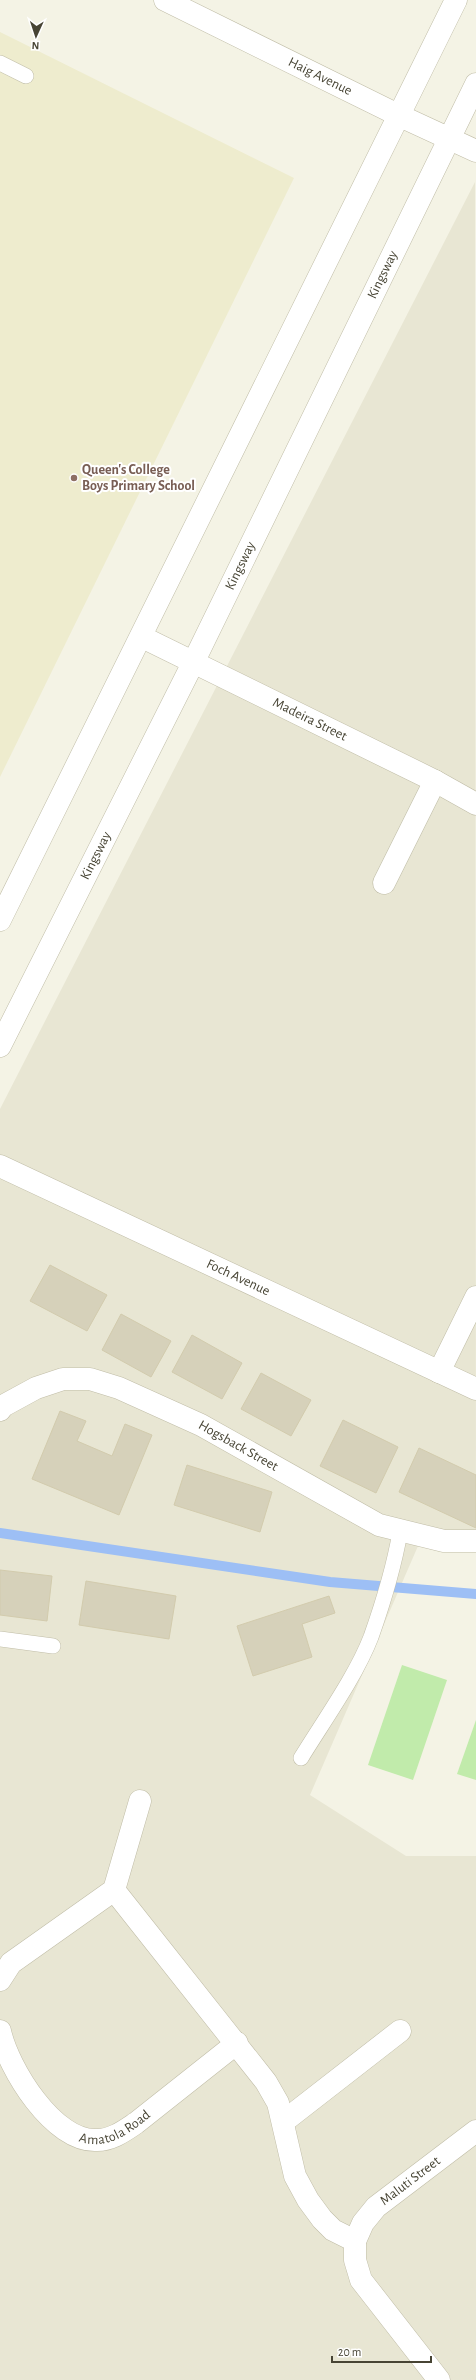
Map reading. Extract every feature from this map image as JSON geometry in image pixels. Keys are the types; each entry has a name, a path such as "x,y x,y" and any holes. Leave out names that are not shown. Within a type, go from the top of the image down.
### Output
{"street":[{"name":"Haig Avenue","path":"165,0 398,115 476,150"},
{"path":"0,920 142,637 456,0"},
{"name":"Kingsway","path":"0,1046 193,663 476,84"},
{"name":"Madeira Street","path":"142,637 435,781 476,804"},
{"path":"384,883 435,781"},
{"name":"Foch Avenue","path":"0,1166 476,1389"},
{"path":"439,1372 476,1297"},
{"name":"Hogsback Street","path":"0,1410 3,1406 36,1388 62,1379 90,1379 119,1388 201,1425 379,1525 399,1540 444,1542 476,1541"},
{"path":"0,1980 11,1963 114,1890 140,1800"},
{"path":"114,1890 237,2043 266,2082 278,2102 295,2176 308,2200 322,2219 333,2230 355,2241 355,2260 361,2280 439,2380"},
{"name":"Amatola Road","path":"0,2031 11,2062 40,2104 63,2129 78,2138 97,2140 119,2135 237,2043"},
{"path":"283,2122 400,2031"},
{"name":"Maluti Street","path":"355,2241 363,2223 376,2207 476,2131"}],"lane":[{"path":"0,63 26,76"},
{"path":"301,1758 358,1663 370,1638 385,1593 399,1540"},
{"path":"0,1639 53,1646"}],"shaded area":[{"name":"Queen's College Boys Primary School","path":"0,32 294,178 0,777"},
{"path":"475,182 476,1550 418,1546 310,1795 406,1856 476,1856 476,2380 0,2380 0,1109"}],"green space":[{"path":"402,1665 447,1680 413,1780 368,1765"},
{"path":"476,1720 476,1780 457,1774"}],"building":[{"path":"50,1265 107,1295 87,1331 30,1301"},
{"path":"121,1314 171,1341 151,1377 102,1350"},
{"path":"192,1335 242,1363 222,1399 172,1372"},
{"path":"261,1373 311,1400 291,1436 241,1409"},
{"path":"60,1411 86,1421 77,1441 112,1456 125,1424 152,1435 119,1515 32,1479"},
{"path":"343,1420 398,1447 376,1493 320,1466"},
{"path":"419,1448 476,1475 476,1528 399,1492"},
{"path":"187,1465 272,1492 260,1532 174,1505"},
{"path":"0,1570 52,1576 47,1621 0,1615"},
{"path":"86,1581 176,1596 169,1639 79,1625"},
{"path":"329,1596 335,1613 302,1624 312,1657 253,1676 237,1626"}],"waterway":[{"path":"0,1533 330,1582 476,1594"}],"place":[{"name":"Queen's College Boys Primary School","path":"74,478"}]}
